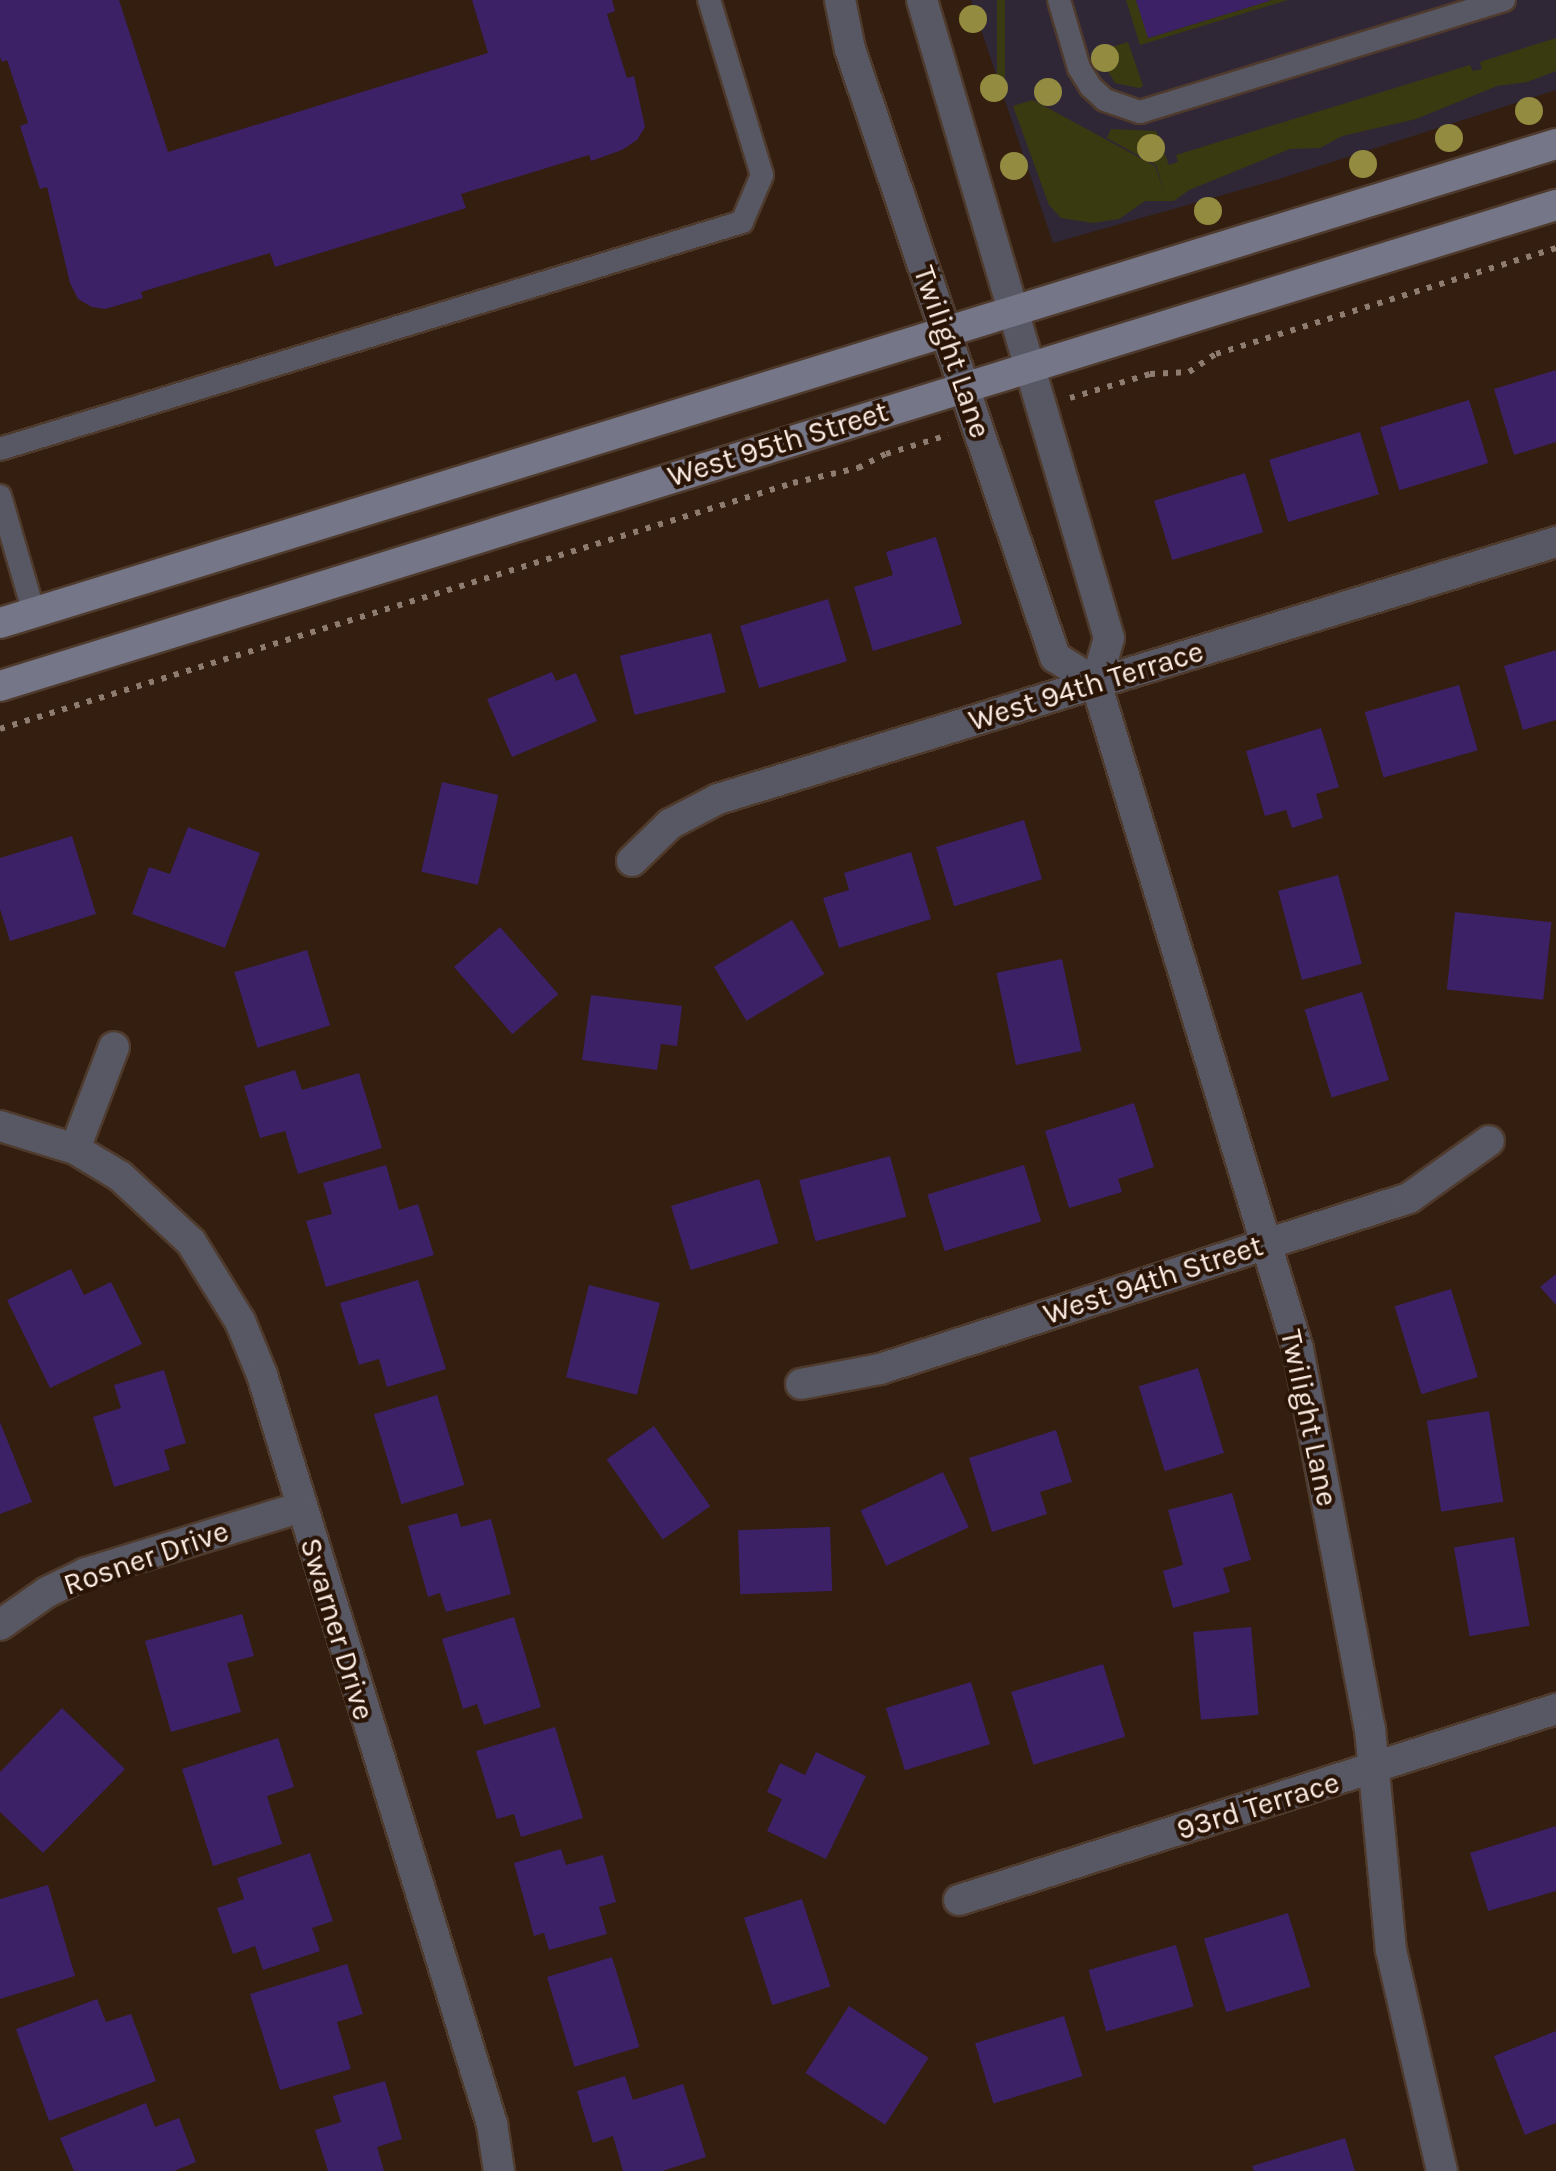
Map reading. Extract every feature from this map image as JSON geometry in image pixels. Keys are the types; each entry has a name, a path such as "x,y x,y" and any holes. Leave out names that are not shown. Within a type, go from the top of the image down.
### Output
{"main road":[{"name":"West 95th Street","path":"0,623 1556,144"},
{"name":"West 95th Street","path":"0,686 1556,205"}],"street":[{"name":"Twilight Lane","path":"840,0 850,49 1054,657 1096,683 1298,1349 1370,1729 1391,1950 1442,2171"},
{"path":"922,0 1109,638 1096,683"},
{"name":"West 94th Terrace","path":"632,861 670,824 718,798 1556,542"},
{"path":"75,1149 114,1047"},
{"name":"Swarner Drive","path":"0,1126 75,1149 120,1176 160,1209 218,1279 262,1375 492,2124 500,2171"},
{"name":"West 94th Street","path":"802,1384 880,1368 1409,1198 1489,1142"},
{"name":"Rosner Drive","path":"0,1625 46,1592 86,1573 300,1508"},
{"name":"93rd Terrace","path":"959,1900 1556,1709"}],"lane":[{"path":"0,448 742,222 762,175 709,0"},
{"path":"1059,0 1080,68 1091,87 1105,100 1140,112 1504,0"},
{"path":"0,496 34,613"}],"path":[{"path":"1042,406 1150,374 1190,372 1216,354 1556,248"},
{"path":"0,729 793,483 858,468 886,454 977,426"}],"shaded area":[{"path":"971,0 1556,0 1556,90 1279,179 1053,243"},
{"path":"997,0 1005,0 1005,83 997,83"},
{"path":"1126,0 1136,0 1149,38 1272,0 1288,0 1140,45"},
{"path":"1556,38 1556,71 1527,82 1497,86 1416,119 1342,136 1320,148 1290,149 1189,190 1174,201 1145,201 1119,219 1093,223 1061,218 1049,205 1013,106 1033,100 1155,166 1165,194 1156,165 1107,138 1111,129 1156,131 1169,165 1178,162 1176,155 1470,65 1473,71 1482,69 1480,62"},
{"path":"1128,42 1143,86 1139,88 1115,83 1100,58 1102,50"}],"building":[{"path":"0,0 119,0 168,152 488,53 472,0 612,0 615,11 607,14 627,78 634,76 645,127 637,140 622,150 591,161 589,155 461,194 466,208 275,267 270,253 141,292 143,298 105,309 92,307 78,299 70,283 47,187 40,189 20,126 28,123 7,60 2,62 0,57"},
{"path":"1136,0 1269,0 1269,1 1148,38"},
{"path":"1556,370 1556,442 1514,455 1494,389"},
{"path":"1469,400 1488,463 1399,490 1380,427"},
{"path":"1360,432 1379,494 1288,522 1269,460"},
{"path":"1245,473 1263,532 1172,560 1154,501"},
{"path":"936,537 962,624 873,651 854,587 893,575 886,552"},
{"path":"828,599 847,661 759,688 740,626"},
{"path":"711,633 726,692 635,715 620,656"},
{"path":"1556,650 1556,720 1523,730 1504,666"},
{"path":"552,672 556,681 576,673 597,721 512,757 487,699"},
{"path":"1459,685 1478,750 1384,777 1365,712"},
{"path":"1321,728 1339,787 1316,794 1323,818 1292,828 1286,810 1265,816 1246,751"},
{"path":"442,782 499,795 478,885 421,872"},
{"path":"1024,820 1042,879 954,906 936,847"},
{"path":"188,827 260,853 225,948 132,914 149,867 170,874"},
{"path":"72,836 96,914 10,941 0,909 0,858"},
{"path":"911,852 931,919 839,948 823,898 849,890 844,873"},
{"path":"1338,875 1362,964 1302,980 1278,891"},
{"path":"1455,912 1551,922 1543,1000 1447,990"},
{"path":"792,920 824,974 746,1021 714,967"},
{"path":"500,927 558,994 512,1034 454,967"},
{"path":"307,950 330,1026 257,1048 234,972"},
{"path":"1062,959 1082,1051 1016,1065 996,973"},
{"path":"1362,992 1389,1080 1332,1098 1305,1010"},
{"path":"591,995 682,1006 677,1046 661,1044 657,1070 582,1060"},
{"path":"295,1070 302,1090 359,1073 382,1148 298,1174 285,1131 260,1138 244,1086"},
{"path":"1134,1103 1154,1167 1118,1179 1122,1192 1069,1208 1045,1131"},
{"path":"890,1156 906,1217 816,1241 799,1180"},
{"path":"386,1165 399,1210 418,1204 434,1255 326,1287 306,1221 332,1214 323,1183"},
{"path":"1024,1165 1041,1221 945,1251 927,1195"},
{"path":"759,1179 779,1243 691,1270 671,1206"},
{"path":"71,1269 84,1295 111,1282 142,1344 50,1388 7,1300"},
{"path":"1556,1274 1556,1305 1540,1287"},
{"path":"418,1280 446,1369 387,1387 379,1359 359,1365 340,1303"},
{"path":"589,1285 660,1303 637,1395 566,1377"},
{"path":"1451,1289 1478,1377 1421,1394 1395,1306"},
{"path":"1198,1368 1224,1453 1165,1471 1139,1386"},
{"path":"164,1370 186,1443 164,1450 170,1470 114,1487 93,1417 121,1408 114,1385"},
{"path":"437,1395 464,1485 401,1504 374,1414"},
{"path":"1489,1411 1503,1502 1441,1512 1427,1421"},
{"path":"0,1422 32,1502 0,1514"},
{"path":"654,1426 710,1506 663,1540 606,1459"},
{"path":"1056,1430 1072,1482 1040,1492 1047,1514 992,1532 969,1458"},
{"path":"943,1472 969,1527 886,1566 861,1510"},
{"path":"1232,1493 1251,1560 1223,1568 1230,1592 1173,1608 1163,1571 1183,1565 1168,1510"},
{"path":"457,1513 461,1527 491,1519 511,1594 446,1612 440,1593 428,1597 408,1526"},
{"path":"830,1527 832,1591 740,1594 738,1530"},
{"path":"1514,1537 1530,1626 1470,1636 1454,1548"},
{"path":"242,1614 254,1656 227,1663 241,1712 171,1732 145,1641"},
{"path":"514,1617 541,1707 484,1725 477,1704 463,1709 442,1639"},
{"path":"1251,1627 1259,1715 1201,1720 1193,1632"},
{"path":"1103,1664 1125,1737 1033,1765 1011,1692"},
{"path":"971,1682 990,1744 905,1770 886,1708"},
{"path":"62,1708 125,1769 43,1853 0,1812 0,1772"},
{"path":"555,1727 583,1818 521,1837 514,1814 497,1819 476,1751"},
{"path":"278,1738 294,1787 267,1796 282,1844 213,1866 182,1769"},
{"path":"816,1752 866,1776 826,1859 767,1831 782,1799 767,1792 780,1763 805,1775"},
{"path":"1556,1826 1556,1891 1488,1911 1470,1853"},
{"path":"561,1849 566,1865 603,1855 616,1902 599,1907 607,1934 549,1950 544,1933 534,1936 514,1863"},
{"path":"310,1853 333,1921 312,1928 320,1951 263,1970 255,1946 233,1954 217,1908 244,1899 237,1878"},
{"path":"48,1885 75,1976 0,1999 0,1899"},
{"path":"802,1899 830,1986 772,2005 744,1918"},
{"path":"1288,1913 1311,1987 1226,2012 1204,1939"},
{"path":"1176,1945 1194,2007 1106,2032 1089,1970"},
{"path":"612,1957 639,2047 574,2067 547,1977"},
{"path":"347,1964 363,2014 337,2022 351,2069 280,2090 250,1994"},
{"path":"97,1999 106,2022 131,2014 156,2081 49,2121 16,2029"},
{"path":"849,2006 929,2058 885,2125 805,2073"},
{"path":"1064,2016 1082,2076 993,2103 975,2043"},
{"path":"1556,2031 1556,2123 1525,2135 1494,2056"},
{"path":"625,2076 633,2100 683,2084 706,2157 662,2171 623,2171 613,2136 593,2143 577,2091"},
{"path":"385,2081 402,2139 377,2147 384,2171 328,2171 315,2130 341,2122 333,2096"},
{"path":"146,2103 155,2127 179,2118 196,2162 174,2171 74,2171 60,2138"},
{"path":"1345,2138 1355,2171 1254,2171 1252,2166"}]}
